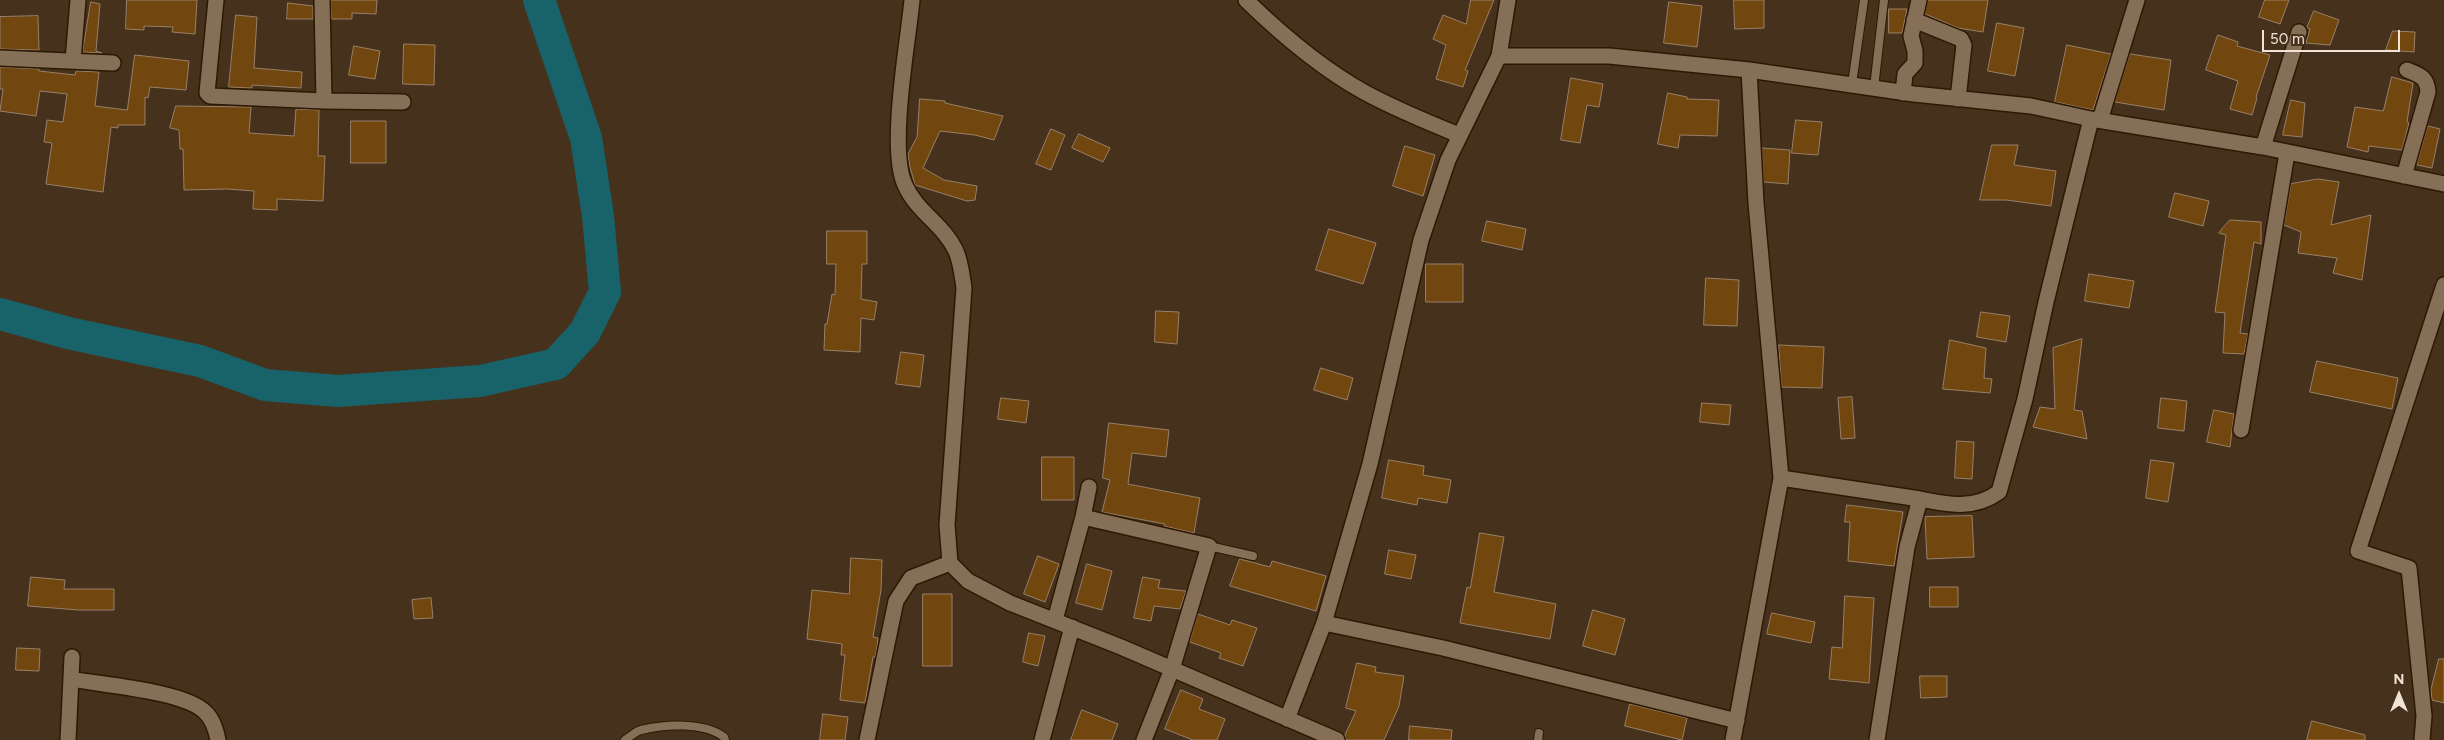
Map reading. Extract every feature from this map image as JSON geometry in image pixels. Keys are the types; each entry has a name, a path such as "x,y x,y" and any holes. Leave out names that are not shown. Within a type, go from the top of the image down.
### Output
{"street":[{"path":"73,61 78,0"},
{"path":"216,0 207,93 210,96 403,102"},
{"path":"322,0 324,101"},
{"path":"912,0 900,111 898,142 900,167 911,197 945,234 955,250 964,288 947,526 950,563 968,581 1010,604 1072,627 1337,740"},
{"path":"1246,0 1276,30 1362,91 1396,109 1459,135"},
{"path":"1287,719 1324,623 1370,464 1420,240 1459,135 1499,56 1508,0"},
{"path":"1903,93 1905,74 1913,66 1916,57 1912,36 1919,0"},
{"path":"1781,478 1962,505 1982,502 1999,492 2025,399 2046,302 2096,120 2137,0"},
{"path":"1914,20 1961,39 1964,45 1958,99"},
{"path":"2263,147 2299,32"},
{"path":"1499,56 1609,56 1749,70 1903,93 2031,106 2096,120 2263,147 2444,184"},
{"path":"0,58 113,63"},
{"path":"1733,740 1771,520 1781,478 1756,202 1749,70"},
{"path":"2404,176 2428,92 2428,83 2424,77 2407,70"},
{"path":"2241,430 2287,153"},
{"path":"2422,740 2424,716 2409,568 2358,551 2444,285"},
{"path":"1055,620 1083,517 1089,487"},
{"path":"1877,740 1907,547 1920,499"},
{"path":"1083,517 1209,546 1172,669 1144,740"},
{"path":"868,740 896,601 911,578 950,563"},
{"path":"1324,623 1443,648 1737,721"},
{"path":"1042,740 1072,627"},
{"path":"68,740 72,657"},
{"path":"71,679 184,698 206,713 215,728 218,740"}],"lane":[{"path":"1852,84 1864,0"},
{"path":"1874,88 1884,0"},
{"path":"1209,546 1254,556"},
{"path":"625,740 640,730 690,726 714,729 724,737 724,740"}],"building":[{"path":"127,0 197,0 195,34 172,32 173,27 144,26 144,30 126,29"},
{"path":"331,0 377,0 376,14 352,13 352,19 332,19"},
{"path":"1471,0 1494,0 1465,70 1468,71 1463,87 1436,79 1446,45 1433,39 1443,15 1466,24"},
{"path":"1734,0 1764,0 1764,28 1735,29"},
{"path":"1928,0 1988,0 1983,32 1958,28 1925,14"},
{"path":"2265,0 2289,0 2280,24 2259,17"},
{"path":"91,2 100,4 96,51 102,53 83,52"},
{"path":"1669,2 1702,6 1697,47 1664,43"},
{"path":"288,3 313,6 313,19 287,19"},
{"path":"1889,9 1907,9 1902,33 1889,33"},
{"path":"2314,11 2339,20 2330,45 2306,43 2310,29 2307,28"},
{"path":"236,15 257,17 254,68 302,72 301,88 252,85 252,88 229,87"},
{"path":"38,16 39,50 0,49 0,17"},
{"path":"1997,23 2024,28 2015,76 1988,71"},
{"path":"2393,31 2415,32 2414,52 2386,50"},
{"path":"2218,35 2238,42 2237,46 2270,55 2252,115 2230,109 2238,81 2206,70"},
{"path":"404,44 435,45 434,85 403,84"},
{"path":"2067,45 2111,54 2093,110 2055,102"},
{"path":"354,46 380,51 375,79 349,75"},
{"path":"2130,54 2171,60 2164,110 2115,102"},
{"path":"135,55 189,61 186,90 150,87 148,98 145,97 145,125 118,125 118,128 111,127 103,192 46,184 52,143 44,142 47,120 63,122 67,94 40,91 36,116 0,111 3,89 0,89 0,67 39,69 39,71 75,75 76,71 99,72 95,106 127,110"},
{"path":"2392,77 2413,83 2407,122 2409,123 2402,150 2369,146 2368,152 2347,147 2355,107 2383,111"},
{"path":"1571,78 1603,84 1599,107 1587,105 1580,143 1561,140"},
{"path":"1668,93 1687,97 1687,99 1719,100 1717,136 1680,135 1678,148 1658,144"},
{"path":"920,99 945,101 945,103 1003,116 994,140 975,135 940,131 923,168 944,180 977,186 975,200 967,201 915,185 908,154 917,137"},
{"path":"2291,100 2305,103 2302,137 2283,135"},
{"path":"176,106 251,107 249,133 294,136 296,109 319,110 318,156 325,156 323,201 277,199 277,210 253,209 254,191 227,189 184,190 183,149 180,149 179,130 170,128"},
{"path":"1796,120 1822,122 1818,155 1792,153"},
{"path":"351,121 386,121 386,163 351,163"},
{"path":"2428,126 2440,129 2432,168 2417,165"},
{"path":"1051,129 1065,135 1051,170 1036,164"},
{"path":"1079,134 1110,148 1103,162 1072,148"},
{"path":"1992,145 2018,145 2014,165 2056,171 2051,206 2006,200 1980,200"},
{"path":"1405,146 1435,155 1423,196 1393,186"},
{"path":"1762,148 1790,150 1788,184 1764,182"},
{"path":"2318,179 2339,182 2331,225 2371,215 2362,280 2333,273 2337,258 2298,253 2301,232 2284,225 2291,184"},
{"path":"2175,193 2209,201 2203,226 2169,217"},
{"path":"2230,220 2261,222 2261,244 2254,242 2240,333 2248,334 2244,354 2223,353 2225,313 2215,312 2226,235 2219,233"},
{"path":"1487,221 1526,229 1522,250 1482,241"},
{"path":"1329,229 1376,243 1363,284 1316,270"},
{"path":"827,231 867,231 867,264 862,264 861,299 877,302 874,320 861,318 860,352 824,350 825,324 827,324 832,294 835,295 836,264 827,264"},
{"path":"1426,264 1463,264 1463,302 1426,302"},
{"path":"2089,274 2134,281 2129,308 2085,301"},
{"path":"1706,278 1739,280 1737,326 1704,325"},
{"path":"1156,311 1179,312 1177,344 1155,342"},
{"path":"1981,312 2010,316 2006,342 1977,337"},
{"path":"2082,339 2074,410 2082,411 2087,439 2033,427 2040,407 2055,409 2053,348"},
{"path":"1950,340 1986,348 1984,378 1992,379 1990,393 1943,389"},
{"path":"1779,345 1824,347 1822,388 1782,387"},
{"path":"901,352 924,355 920,387 896,384"},
{"path":"2317,361 2398,378 2392,409 2310,392"},
{"path":"1321,368 1353,378 1347,400 1314,390"},
{"path":"1852,397 1855,438 1841,439 1838,398"},
{"path":"1001,398 1029,401 1026,423 998,419"},
{"path":"2161,398 2187,401 2184,431 2158,428"},
{"path":"1702,403 1731,405 1729,425 1700,422"},
{"path":"2214,410 2234,414 2230,447 2207,442"},
{"path":"1109,423 1169,430 1166,457 1132,453 1128,484 1200,498 1194,533 1164,526 1165,524 1102,512 1110,480 1103,478"},
{"path":"1957,441 1974,442 1972,479 1955,478"},
{"path":"1042,457 1074,457 1074,500 1042,500"},
{"path":"1389,460 1424,466 1423,475 1451,480 1447,503 1418,498 1417,505 1382,498"},
{"path":"2151,460 2174,463 2168,502 2146,498"},
{"path":"1847,505 1903,512 1894,566 1848,561 1850,522 1845,522"},
{"path":"1972,516 1974,557 1927,559 1925,517"},
{"path":"1480,533 1504,537 1494,592 1556,604 1550,639 1460,623 1467,587 1470,588"},
{"path":"1389,550 1416,555 1411,579 1385,574"},
{"path":"1038,556 1059,564 1045,602 1024,594"},
{"path":"851,558 882,560 881,590 873,637 878,638 877,647 875,657 873,657 865,703 840,700 845,655 841,655 842,644 807,639 812,590 849,594"},
{"path":"1240,559 1270,567 1272,561 1326,576 1316,611 1230,586"},
{"path":"1087,564 1112,571 1102,610 1076,603"},
{"path":"31,577 65,580 64,589 114,589 114,610 79,610 28,606"},
{"path":"1143,577 1160,580 1158,588 1186,591 1180,609 1154,606 1151,621 1134,618"},
{"path":"1930,587 1958,587 1958,607 1930,607"},
{"path":"923,594 952,594 952,666 923,666"},
{"path":"1845,596 1874,598 1869,683 1829,679 1832,647 1842,648"},
{"path":"431,598 433,618 414,619 412,600"},
{"path":"1593,610 1625,619 1615,655 1583,646"},
{"path":"1772,613 1815,622 1811,643 1767,634"},
{"path":"1198,614 1230,625 1232,620 1257,628 1243,666 1219,658 1221,653 1190,642"},
{"path":"1029,633 1045,636 1038,666 1023,662"},
{"path":"17,648 40,649 39,671 16,670"},
{"path":"2439,659 2444,659 2444,703 2432,700 2431,690"},
{"path":"1357,663 1376,667 1375,672 1404,676 1399,706 1384,740 1346,740 1345,735 1356,711 1346,708"},
{"path":"1920,676 1947,676 1947,697 1921,698"},
{"path":"1181,690 1203,699 1199,709 1225,719 1217,740 1193,740 1165,729"},
{"path":"1630,704 1687,718 1682,740 1625,726"},
{"path":"1082,710 1118,724 1112,740 1071,740"},
{"path":"823,714 848,717 845,740 820,740"},
{"path":"2312,721 2365,735 2365,740 2307,740"},
{"path":"1410,726 1452,730 1451,740 1409,740"}],"waterway":[{"path":"0,314 68,333 200,361 265,385 338,391 480,381 556,364 585,332 605,292 598,216 586,138 539,0"}]}
